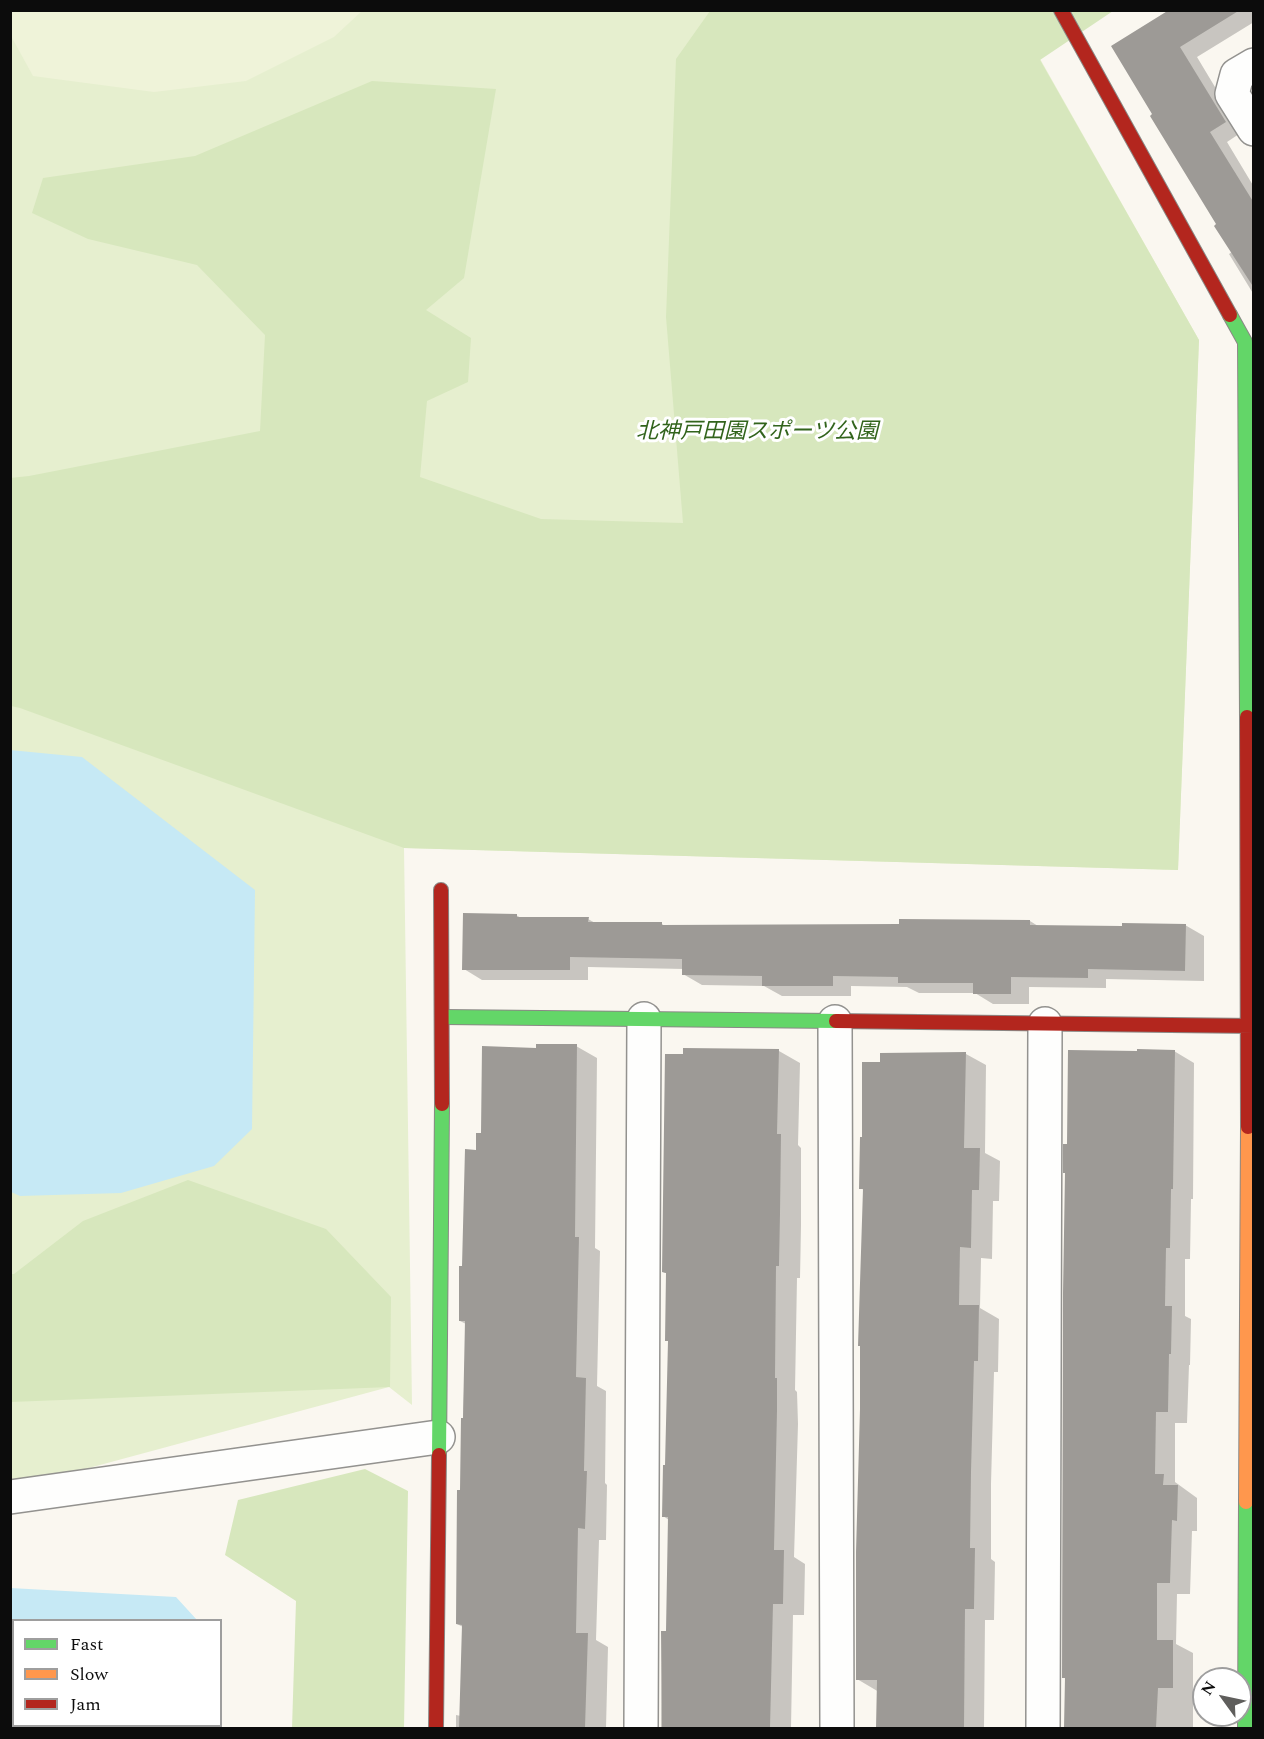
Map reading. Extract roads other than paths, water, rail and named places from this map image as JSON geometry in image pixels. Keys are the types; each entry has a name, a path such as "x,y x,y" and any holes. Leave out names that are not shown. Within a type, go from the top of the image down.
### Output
{"street":[{"path":"1061,10 1093,64 1245,342 1251,1026 1245,1728"},
{"path":"1254,65 1237,75 1232,94 1254,129"},
{"path":"436,1728 443,1017 441,890"},
{"path":"443,1017 1251,1026"},
{"path":"641,1728 644,1019"},
{"path":"835,1022 837,1728"},
{"path":"1042,1728 1045,1024"},
{"path":"10,1497 438,1437"}],"water":[{"path":"10,750 82,757 255,890 252,1129 214,1166 121,1193 20,1196 11,1192"},
{"path":"10,1588 176,1597 196,1619 12,1619 12,1727 217,1728 11,1728"}],"park label":[{"name":"北神戸田園スポーツ公園","path":"757,434"}]}
